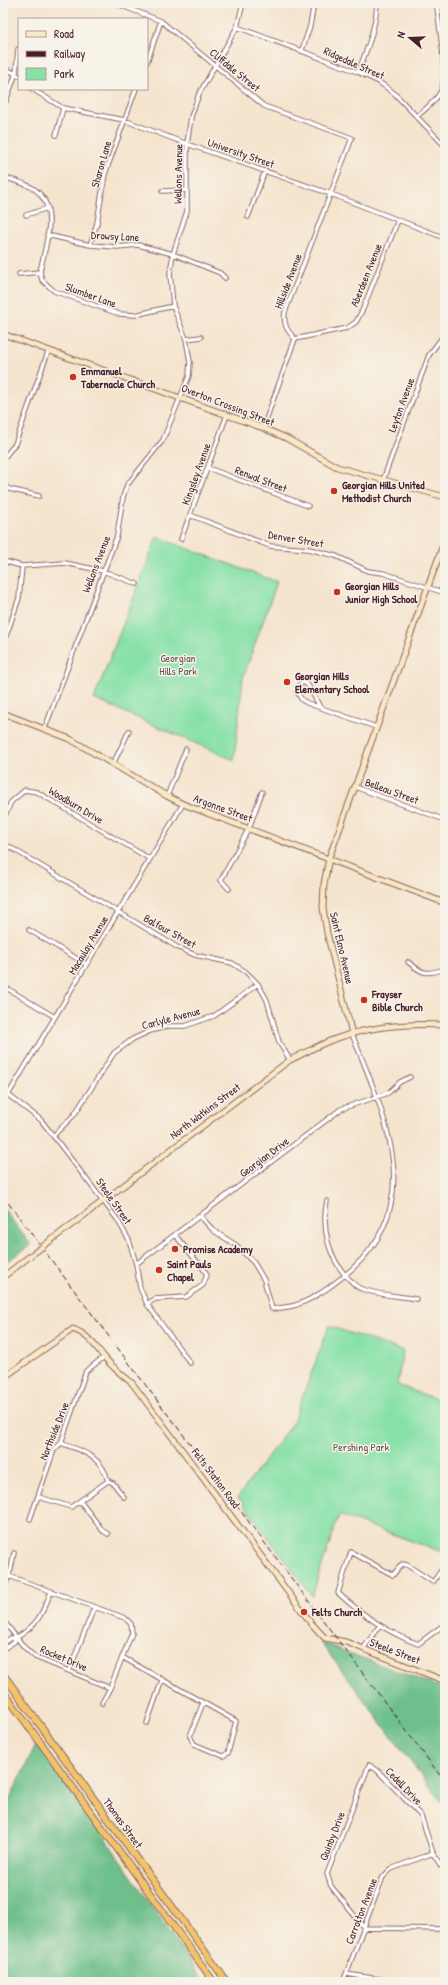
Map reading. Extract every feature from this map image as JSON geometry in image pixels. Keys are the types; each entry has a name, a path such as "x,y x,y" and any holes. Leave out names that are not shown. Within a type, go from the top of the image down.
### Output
{"highway":[{"name":"Thomas Street","path":"3,1674 227,1982"},
{"name":"Thomas Street","path":"3,1691 214,1982"},
{"path":"26,1723 33,1716"}],"street":[{"name":"Cliffdale Street","path":"115,3 161,21 264,106 352,138"},
{"name":"Wellons Avenue","path":"45,728 117,536 123,497 127,485 163,440 189,376 190,362 186,339 173,306 170,273 187,211 187,144 191,117 199,94 237,28 243,3"},
{"path":"302,50 310,26 314,3"},
{"path":"358,72 368,46 377,15 377,3"},
{"path":"417,116 431,105 441,91 444,77 437,7 438,3"},
{"path":"148,59 161,21"},
{"name":"Ridgedale Street","path":"237,28 302,50 379,82 394,93 445,146"},
{"path":"3,109 17,75 18,49"},
{"path":"3,68 17,75"},
{"name":"University Street","path":"34,90 63,108 124,120 187,144 331,194 445,238"},
{"name":"Sharon Lane","path":"90,245 97,223 105,174 136,90"},
{"path":"56,135 63,108"},
{"name":"Hillside Avenue","path":"295,339 286,329 284,320 285,312 352,138"},
{"path":"248,217 265,171"},
{"path":"3,177 28,186 40,194 48,208 50,218 40,272 19,274"},
{"path":"162,190 187,190"},
{"path":"26,215 48,208"},
{"name":"Aberdeen Avenue","path":"295,339 347,328 356,322 363,310 398,220"},
{"name":"Drowsy Lane","path":"47,235 90,245 118,247 138,245 174,254 220,273 225,278"},
{"name":"Slumber Lane","path":"40,272 42,280 54,291 119,314 135,315 173,306"},
{"name":"Overton Crossing Street","path":"3,334 48,352 263,428 286,438 328,464 445,497"},
{"path":"186,339 201,337"},
{"name":"Leyton Avenue","path":"383,480 430,355 443,338"},
{"path":"263,428 295,339"},
{"path":"3,459 16,444 48,352"},
{"name":"Kingsley Avenue","path":"181,539 227,415"},
{"name":"Renwal Street","path":"208,468 308,506"},
{"path":"3,485 8,489 38,496"},
{"name":"Denver Street","path":"190,516 270,546 316,551 336,556 368,571 384,573 445,593"},
{"name":"Saint Elmo Avenue","path":"200,1216 214,1231 236,1245 254,1263 264,1280 272,1309 297,1305 321,1293 345,1275 366,1256 382,1232 392,1205 395,1179 392,1152 377,1097 352,1034 327,933 323,908 324,884 329,858 445,540"},
{"path":"3,561 22,566 65,562 103,572 137,584"},
{"path":"3,645 19,598 22,566"},
{"path":"320,707 308,685 303,682 301,683 297,692 298,696 307,703 376,727"},
{"name":"Argonne Street","path":"3,712 70,739 183,804 329,858 445,904"},
{"path":"113,764 129,731"},
{"path":"167,796 186,750"},
{"name":"Belleau Street","path":"355,787 445,820"},
{"name":"Woodburn Drive","path":"3,820 11,802 25,790 36,792 150,859"},
{"path":"229,889 221,880 249,828 262,792"},
{"name":"Macaulay Avenue","path":"8,1094 183,804"},
{"name":"Balfour Street","path":"3,842 177,948 195,955 232,963 246,972 258,984 267,1000 279,1042 290,1060"},
{"path":"29,930 86,964"},
{"path":"408,962 422,972 431,974 445,969"},
{"name":"Carlyle Avenue","path":"53,1136 74,1115 114,1053 133,1039 150,1031 169,1026 185,1026 214,1016 258,984"},
{"path":"3,986 55,1017"},
{"name":"North Watkins Street","path":"3,1277 290,1060 334,1039 352,1034 391,1026 420,1024 445,1025"},
{"name":"Georgian Drive","path":"136,1264 341,1109 391,1091 400,1082 410,1077"},
{"name":"Steele Street","path":"3,1091 41,1120 118,1219 129,1240 136,1264 140,1288 147,1304 190,1362"},
{"path":"327,1201 325,1211 328,1244 333,1258 345,1275 360,1289 416,1299"},
{"path":"147,1304 155,1299 178,1299 186,1297 202,1285 207,1279 205,1271 175,1235"},
{"name":"Felts Station Road","path":"3,1378 73,1329 83,1333 91,1339 119,1374 132,1383 311,1623 325,1638 338,1641"},
{"name":"Northside Drive","path":"30,1519 39,1497 54,1450 60,1443 86,1371 104,1357"},
{"path":"60,1443 87,1453 100,1462 106,1472 108,1481"},
{"path":"108,1481 113,1483 124,1497"},
{"path":"39,1497 67,1507 80,1501 108,1481"},
{"path":"80,1501 103,1531 108,1534"},
{"path":"445,1565 434,1582 407,1565 402,1564 392,1575 351,1552 338,1593 354,1608 380,1625 418,1644 445,1624"},
{"path":"3,1591 9,1576 14,1554"},
{"path":"9,1576 125,1618 131,1624 132,1633 110,1688 102,1703"},
{"path":"3,1649 14,1642 16,1638 39,1620 51,1592"},
{"path":"69,1671 94,1608"},
{"name":"Rocket Drive","path":"3,1620 16,1638 35,1657 110,1688"},
{"path":"363,1649 380,1625"},
{"path":"3,1643 11,1638 16,1638"},
{"name":"Steele Street","path":"338,1641 363,1649 445,1681"},
{"path":"122,1657 236,1721 228,1753 223,1756 194,1744 190,1736 203,1703"},
{"path":"146,1723 162,1680"},
{"name":"Cedell Drive","path":"369,1765 377,1770 421,1816 433,1853 441,1866"},
{"name":"Quinby Drive","path":"364,1928 331,1886 327,1874 369,1765"},
{"name":"Carrolton Avenue","path":"343,1982 382,1877 391,1869 433,1853"},
{"path":"364,1928 445,1929"},
{"path":"346,1974 399,1982"}],"green space":[{"name":"Georgian Hills Park","path":"157,537 277,582 243,678 234,760 94,699"},
{"path":"3,1208 31,1245 3,1264"},
{"name":"Pershing Park","path":"329,1326 403,1351 397,1385 445,1402 445,1553 339,1515 312,1596 238,1497 293,1422"},
{"path":"320,1642 445,1689 445,1807"},
{"path":"38,1740 204,1982 3,1982 3,1813"}],"railway":[{"path":"3,1196 445,1782"}],"place":[{"name":"Emmanuel Tabernacle Church","path":"73,377"},
{"name":"Georgian Hills United Methodist Church","path":"334,491"},
{"name":"Georgian Hills Junior High School","path":"337,592"},
{"name":"Georgian Hills Elementary School","path":"287,682"},
{"name":"Frayser Bible Church","path":"364,1000"},
{"name":"Promise Academy","path":"175,1249"},
{"name":"Saint Pauls Chapel","path":"159,1270"},
{"name":"Felts Church","path":"304,1612"}]}
